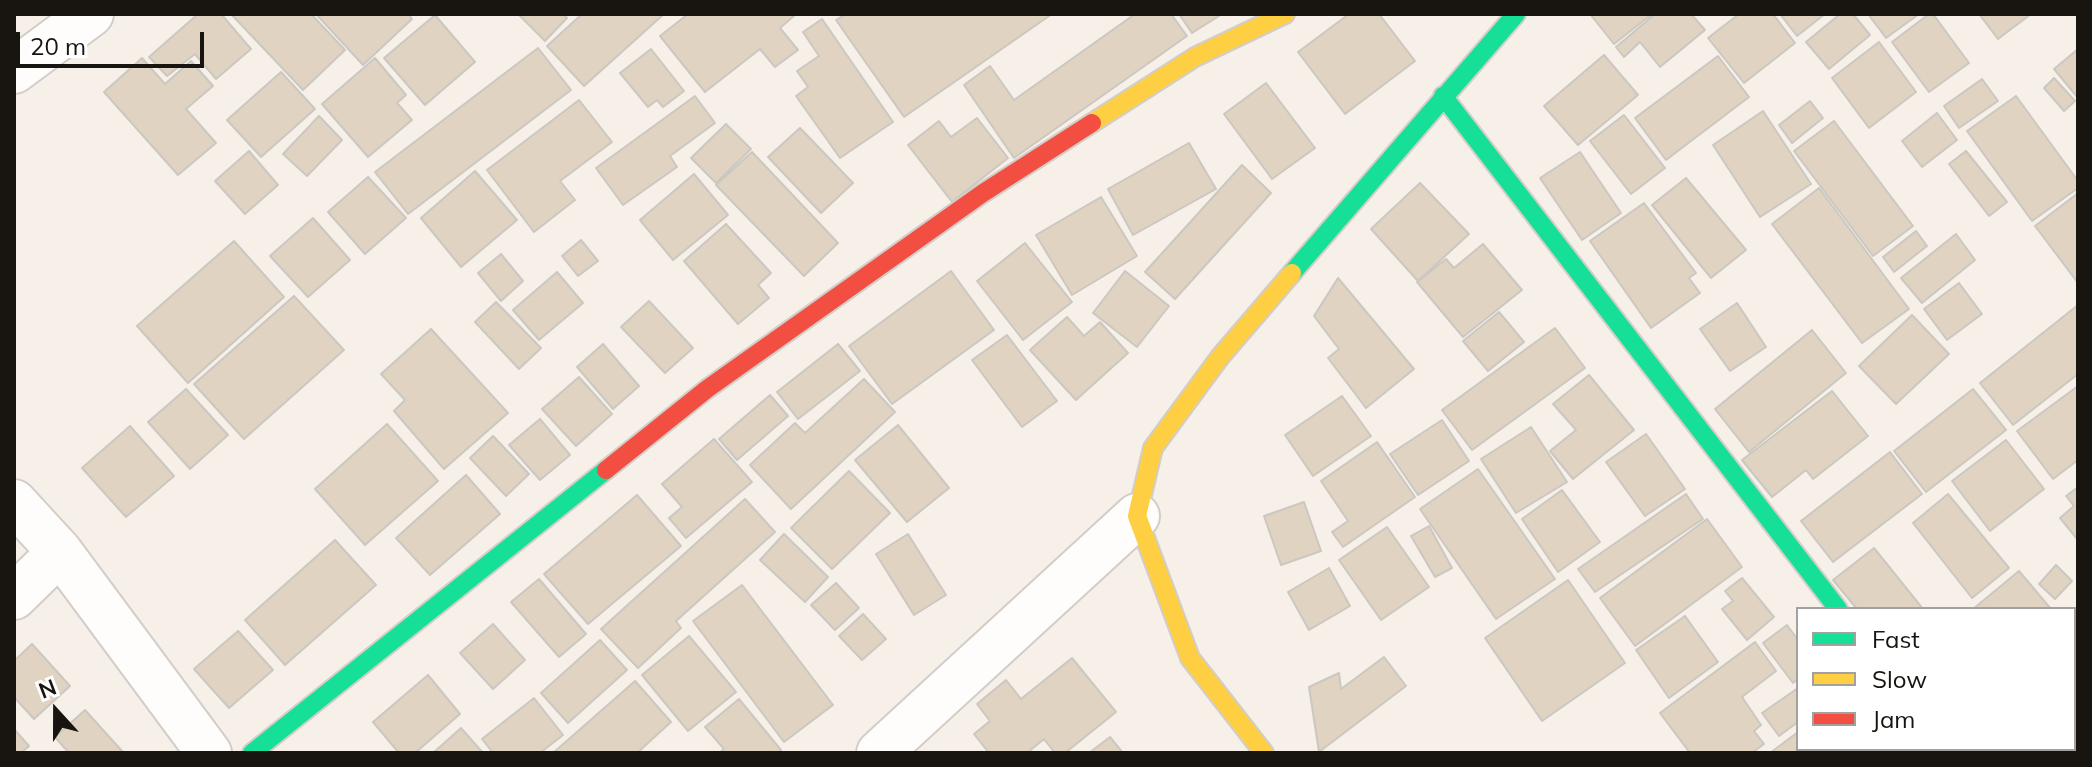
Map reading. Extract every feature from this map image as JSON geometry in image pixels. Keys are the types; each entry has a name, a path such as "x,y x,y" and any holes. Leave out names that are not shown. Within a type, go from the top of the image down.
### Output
{"street":[{"path":"14,71 91,14"},
{"path":"252,753 707,389 983,193 1195,57 1285,14"},
{"path":"1264,753 1190,658 1137,516 1153,448 1220,357 1516,14"},
{"path":"1443,96 1836,607"},
{"path":"14,502 60,552 209,753"},
{"path":"879,753 1137,516"},
{"path":"14,597 60,552"}],"building":[{"path":"198,14 221,14 251,49 216,79 195,54 167,76 149,57"},
{"path":"231,14 311,14 345,50 303,90"},
{"path":"316,14 408,14 412,19 363,65"},
{"path":"518,14 563,14 567,18 545,41"},
{"path":"582,14 664,14 584,86 547,46"},
{"path":"688,14 796,14 780,28 798,50 775,67 760,49 705,92 660,36"},
{"path":"846,14 1052,14 904,117 836,20"},
{"path":"1135,14 1171,14 1187,36 1014,158 964,85 990,66 1014,100"},
{"path":"1179,14 1222,14 1192,33"},
{"path":"1349,14 1379,14 1415,61 1345,114 1298,52"},
{"path":"1590,14 1652,14 1614,44"},
{"path":"1655,14 1691,14 1705,30 1660,67 1640,42 1624,57 1616,47"},
{"path":"1739,14 1773,14 1795,43 1744,83 1708,38"},
{"path":"1780,14 1825,14 1797,36"},
{"path":"1840,14 1853,14 1870,35 1829,69 1806,42"},
{"path":"1868,14 1919,14 1886,38"},
{"path":"1933,14 1969,63 1929,92 1892,42"},
{"path":"1979,14 2031,14 1998,39"},
{"path":"435,15 475,62 425,105 384,58"},
{"path":"822,19 893,122 840,158 796,96 808,87 797,71 819,56 803,32"},
{"path":"1879,42 1916,92 1869,128 1832,78"},
{"path":"538,48 571,90 408,214 375,172"},
{"path":"651,49 684,91 663,107 657,100 648,107 620,73"},
{"path":"2078,49 2078,98 2054,69"},
{"path":"1604,55 1638,95 1578,145 1544,106"},
{"path":"1718,56 1749,97 1666,160 1635,118"},
{"path":"142,58 165,84 191,61 213,86 186,109 216,143 178,175 104,92"},
{"path":"375,58 406,95 397,103 412,120 368,157 322,104"},
{"path":"281,72 315,109 261,157 227,120"},
{"path":"2054,78 2075,101 2064,111 2044,88"},
{"path":"1982,79 1998,101 1959,128 1944,106"},
{"path":"1266,83 1315,148 1272,179 1224,114"},
{"path":"695,96 715,123 670,156 677,167 623,205 596,168"},
{"path":"2016,96 2078,181 2078,188 2032,221 1967,131"},
{"path":"579,100 612,142 560,181 575,200 534,232 487,170"},
{"path":"1810,101 1823,118 1792,143 1779,125"},
{"path":"1763,111 1811,184 1760,217 1713,145"},
{"path":"1937,113 1957,140 1922,167 1902,141"},
{"path":"1624,115 1665,168 1631,194 1590,141"},
{"path":"319,116 342,140 307,176 283,154"},
{"path":"977,118 1008,158 952,202 908,145 939,121 951,137"},
{"path":"1834,121 1913,226 1873,256 1794,151"},
{"path":"726,124 751,149 716,183 691,158"},
{"path":"800,128 853,183 821,213 768,157"},
{"path":"1189,143 1216,189 1133,235 1108,189"},
{"path":"249,151 278,185 245,214 215,181"},
{"path":"1966,151 2007,202 1989,216 1949,164"},
{"path":"752,152 838,243 804,276 716,185"},
{"path":"1580,152 1621,213 1582,240 1540,178"},
{"path":"1242,165 1271,193 1175,299 1145,272"},
{"path":"475,171 517,220 461,267 421,218"},
{"path":"694,174 728,215 673,260 640,220"},
{"path":"368,177 406,218 365,254 328,212"},
{"path":"1686,178 1746,250 1711,278 1652,205"},
{"path":"1420,183 1469,234 1418,281 1371,229"},
{"path":"1819,188 1909,309 1862,343 1772,224"},
{"path":"2078,193 2078,283 2035,226"},
{"path":"1101,197 1137,256 1072,295 1036,235"},
{"path":"1644,203 1696,273 1689,278 1700,293 1651,328 1590,241"},
{"path":"313,218 350,260 308,297 270,256"},
{"path":"726,224 771,273 758,285 769,298 738,324 684,261"},
{"path":"1916,231 1927,246 1894,272 1883,257"},
{"path":"1956,234 1975,260 1922,303 1901,278"},
{"path":"581,240 598,261 578,276 562,256"},
{"path":"234,241 284,297 188,383 137,326"},
{"path":"1025,243 1072,302 1023,340 977,281"},
{"path":"1483,244 1522,290 1463,337 1417,282 1446,259 1454,268"},
{"path":"501,254 523,281 501,301 478,273"},
{"path":"951,271 994,330 892,404 849,346"},
{"path":"1125,271 1169,306 1137,347 1093,313"},
{"path":"557,272 583,303 539,340 513,310"},
{"path":"1338,278 1414,369 1366,408 1328,358 1339,349 1314,316"},
{"path":"1959,283 1982,314 1947,340 1924,309"},
{"path":"294,296 344,350 244,439 194,384"},
{"path":"649,301 693,348 665,373 621,327"},
{"path":"496,302 541,348 519,369 475,322"},
{"path":"1737,303 1766,347 1730,371 1700,329"},
{"path":"2078,305 2078,374 2013,425 1980,383"},
{"path":"1499,312 1524,342 1488,371 1463,341"},
{"path":"1912,315 1949,354 1896,404 1859,366"},
{"path":"1067,317 1084,336 1100,322 1128,353 1076,400 1030,350"},
{"path":"1555,328 1585,368 1472,450 1442,410"},
{"path":"431,329 508,413 444,469 394,411 405,400 381,374"},
{"path":"1812,330 1846,373 1749,452 1715,409"},
{"path":"1007,335 1057,401 1022,427 972,360"},
{"path":"603,344 639,386 613,409 577,367"},
{"path":"838,344 860,371 798,419 777,392"},
{"path":"1589,375 1634,430 1573,479 1550,451 1576,430 1553,404"},
{"path":"579,377 612,414 576,446 542,409"},
{"path":"864,379 895,412 791,509 750,465 795,423 805,433"},
{"path":"2078,386 2078,460 2053,479 2017,431"},
{"path":"186,389 228,435 190,469 148,422"},
{"path":"1973,389 2006,430 1926,492 1894,451"},
{"path":"1832,391 1868,436 1813,479 1806,470 1772,497 1742,460"},
{"path":"770,395 788,416 737,460 719,439"},
{"path":"1342,396 1371,436 1313,476 1285,435"},
{"path":"540,419 570,455 540,480 509,445"},
{"path":"1442,420 1469,461 1418,495 1390,454"},
{"path":"387,424 438,481 365,545 315,489"},
{"path":"898,425 949,488 907,522 855,460"},
{"path":"130,426 174,476 126,517 82,468"},
{"path":"1531,427 1567,482 1516,513 1481,459"},
{"path":"1646,434 1685,489 1645,516 1606,462"},
{"path":"493,436 529,474 506,496 470,458"},
{"path":"714,439 752,482 686,538 669,518 682,507 662,484"},
{"path":"2006,440 2044,489 1990,531 1952,481"},
{"path":"1377,442 1415,497 1343,547 1332,532 1348,521 1321,481"},
{"path":"1890,452 1922,494 1833,562 1801,521"},
{"path":"1478,469 1555,579 1496,619 1420,509"},
{"path":"849,471 890,513 832,569 791,528"},
{"path":"466,475 500,514 430,575 396,538"},
{"path":"2078,487 2078,540 2060,518 2074,506 2066,496"},
{"path":"1562,490 1600,542 1558,572 1522,519"},
{"path":"1686,494 1703,519 1595,592 1578,569"},
{"path":"1948,494 2009,568 1972,598 1913,523"},
{"path":"637,495 681,546 588,624 544,574"},
{"path":"745,499 775,532 676,621 681,628 638,668 601,629"},
{"path":"1304,502 1321,551 1281,565 1264,516"},
{"path":"1707,519 1742,567 1635,646 1600,598"},
{"path":"1429,526 1452,568 1435,577 1411,536"},
{"path":"1387,527 1429,587 1381,620 1339,560"},
{"path":"784,534 828,577 805,602 760,560"},
{"path":"908,534 946,595 914,615 876,554"},
{"path":"335,540 376,585 285,665 245,620"},
{"path":"1874,548 1921,607 1855,607 1833,580"},
{"path":"2056,565 2072,581 2055,599 2039,584"},
{"path":"1329,568 1350,606 1309,630 1288,592"},
{"path":"2019,571 2049,607 1975,607"},
{"path":"1742,578 1774,617 1747,640 1722,609 1733,601 1725,591"},
{"path":"539,579 586,634 559,657 511,602"},
{"path":"1568,580 1625,663 1542,721 1485,638"},
{"path":"836,583 859,608 835,630 811,605"},
{"path":"742,585 833,705 784,742 693,621"},
{"path":"863,614 886,639 862,660 839,636"},
{"path":"1685,616 1718,662 1669,698 1636,650"},
{"path":"493,624 525,660 493,689 460,653"},
{"path":"1787,625 1796,637 1796,681 1793,683 1763,643"},
{"path":"238,631 273,670 229,708 194,669"},
{"path":"689,636 736,692 688,731 642,675"},
{"path":"600,640 627,670 568,723 541,693"},
{"path":"1755,642 1776,671 1742,697 1761,725 1754,731 1764,744 1752,753 1690,753 1660,713"},
{"path":"32,644 70,686 34,719 14,697 14,661"},
{"path":"1384,657 1406,686 1319,752 1309,687 1339,673 1341,689"},
{"path":"1072,658 1116,712 1065,753 1055,753 1044,739 1027,753 989,753 974,734 990,721 977,704 1006,680 1021,699"},
{"path":"428,675 460,714 415,753 399,753 373,722"},
{"path":"635,681 671,722 637,753 553,753"},
{"path":"1796,689 1796,723 1779,736 1762,713"},
{"path":"2078,694 2078,753 2030,753 2028,751 2076,751"},
{"path":"534,698 563,735 540,753 493,753 482,739"},
{"path":"739,699 781,750 777,753 719,753 724,749 705,727"},
{"path":"85,710 122,751 120,753 69,753 55,737"},
{"path":"461,728 483,753 433,753"},
{"path":"14,729 29,746 21,753 14,753"},
{"path":"1796,734 1796,751 1873,751 1870,753 1770,753"},
{"path":"1110,737 1123,753 1089,753"}],"traffic: fast":[{"path":"1292,273 1516,14"},
{"path":"1443,96 1836,607"},
{"path":"252,753 606,470"}],"traffic: slow":[{"path":"1092,123 1195,57 1285,14"},
{"path":"1264,753 1190,658 1137,516 1153,448 1220,357 1292,273"}],"traffic: jam":[{"path":"606,470 707,389 983,193 1092,123"}]}
